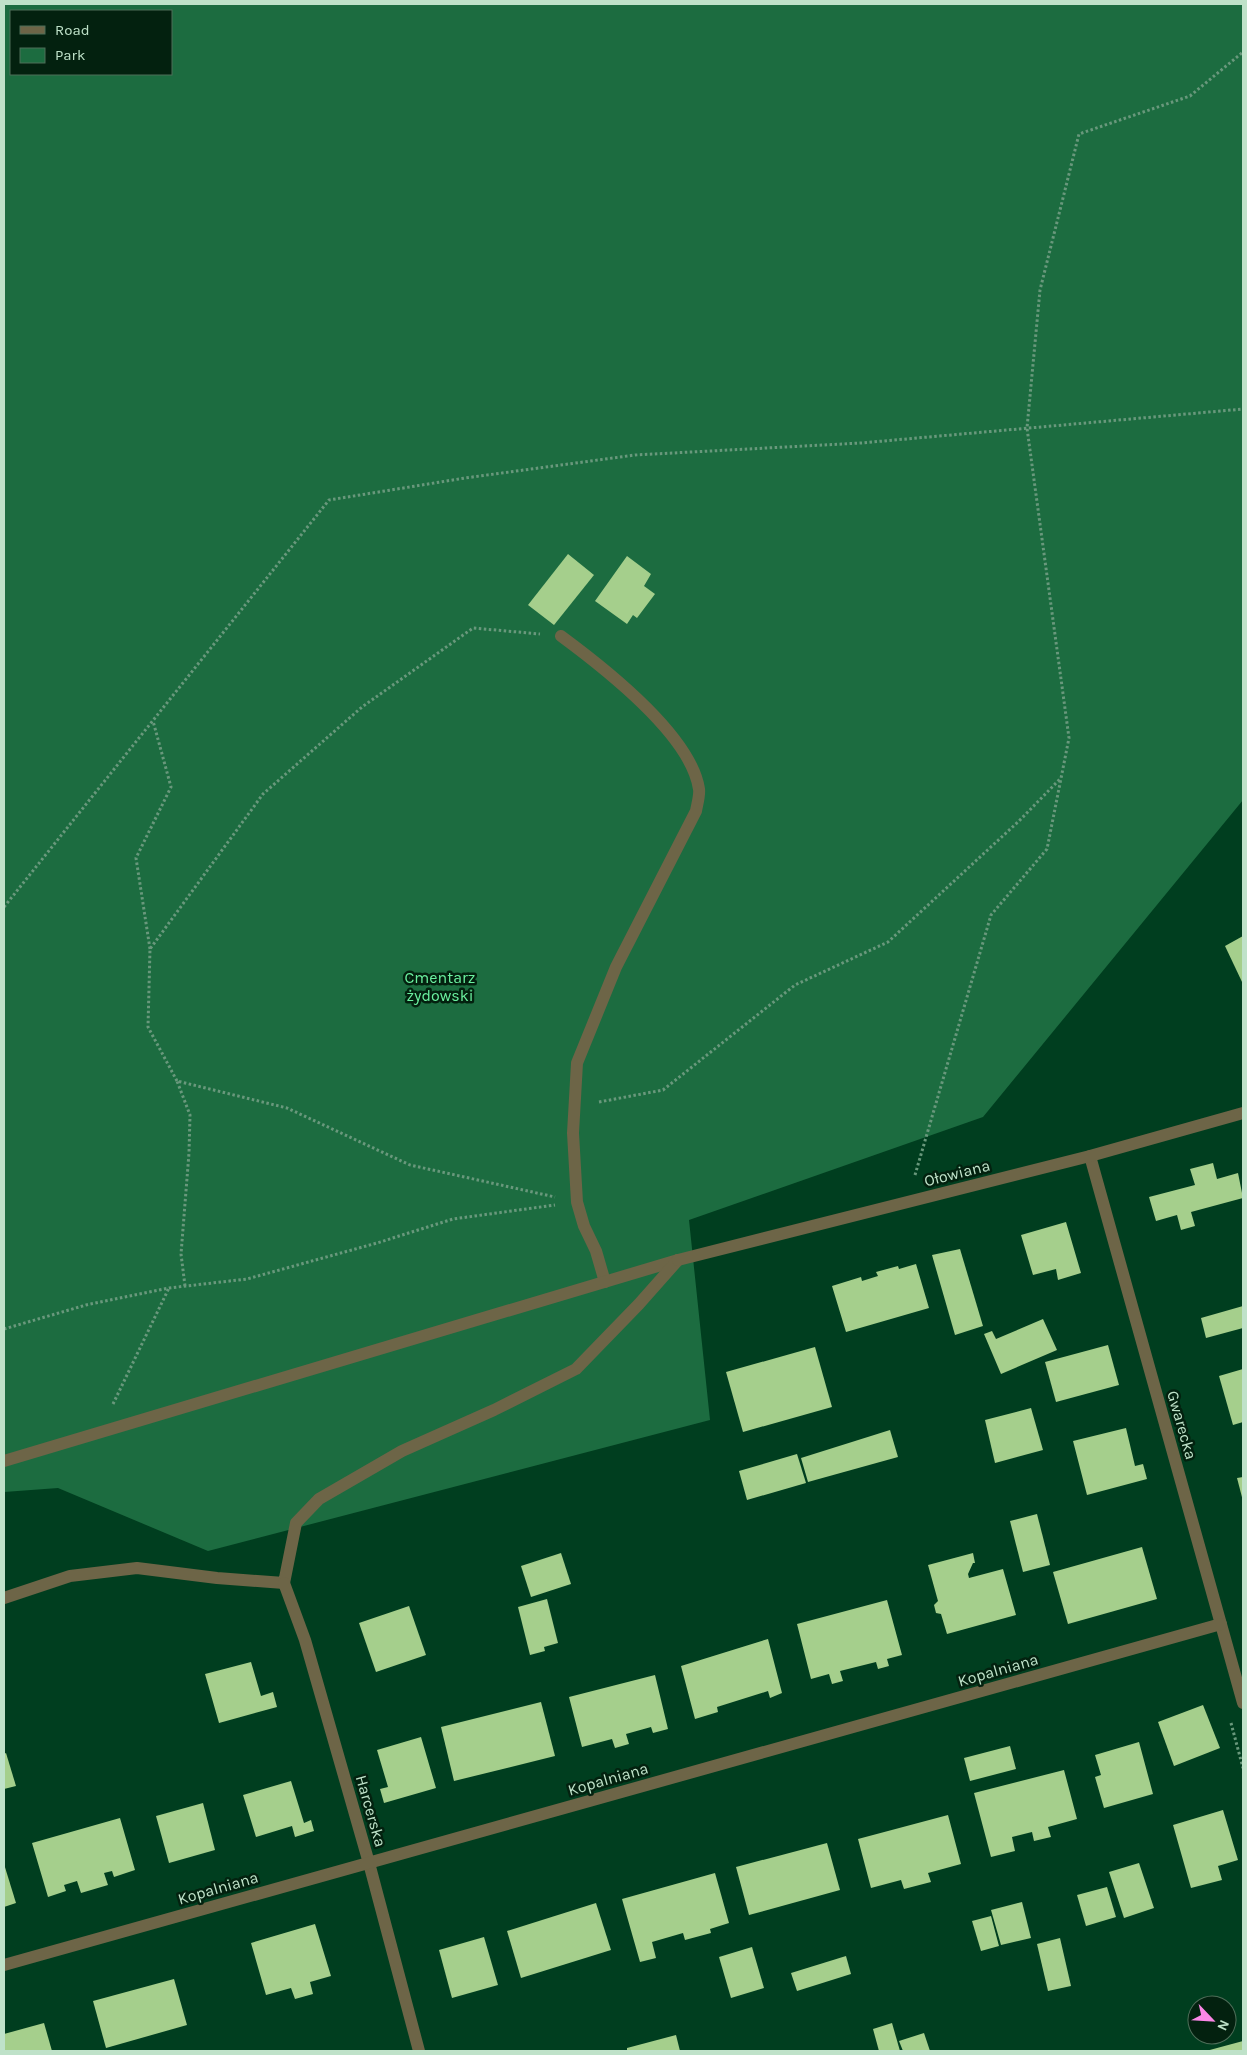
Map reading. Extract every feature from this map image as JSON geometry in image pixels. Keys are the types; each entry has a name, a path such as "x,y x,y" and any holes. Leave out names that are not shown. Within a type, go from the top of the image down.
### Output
{"street":[{"path":"561,636 602,666 658,719 689,760 700,790 696,811 616,967 577,1063 573,1148 578,1202 584,1226 596,1251 605,1282"},
{"name":"Ołowiana","path":"4,1461 678,1260 1090,1156 1243,1113"},
{"name":"Gwarecka","path":"1090,1156 1243,1703"},
{"path":"4,1598 70,1576 137,1568 217,1578 284,1583 296,1523 319,1499 402,1451 494,1410 576,1369 639,1304 678,1260"},
{"name":"Harcerska","path":"284,1583 305,1640 369,1862 418,2051"},
{"name":"Kopalniana","path":"4,1965 1221,1624"}],"path":[{"path":"907,1202 991,915 1048,849 1069,738 1028,428 1040,290 1079,134 1190,96 1243,52"},
{"path":"4,907 330,500 465,478 635,455 861,443 1243,409"},
{"path":"150,948 263,794 362,707 473,628 561,636"},
{"path":"153,721 170,787 136,858 150,948 148,1027 177,1081 190,1115 181,1254 185,1286"},
{"path":"574,1106 663,1090 795,986 888,942 1019,821 1061,778"},
{"path":"177,1081 287,1108 410,1165 578,1202"},
{"path":"4,1329 86,1305 169,1288 247,1279 377,1243 453,1219 578,1202"},
{"path":"99,1433 169,1288"},
{"path":"1229,1714 1243,1768"}],"green space":[{"name":"Cmentarz żydowski","path":"4,4 1243,4 1243,800 983,1117 689,1220 710,1420 208,1551 58,1488 4,1492"}],"building":[{"path":"568,554 594,575 554,625 528,605"},
{"path":"627,556 651,574 644,586 655,594 637,618 633,615 627,624 595,601"},
{"path":"1243,936 1243,984 1225,946"},
{"path":"1213,1163 1217,1179 1238,1173 1243,1198 1191,1212 1195,1226 1181,1230 1177,1215 1156,1221 1149,1197 1195,1185 1190,1169"},
{"path":"1066,1222 1081,1273 1058,1280 1056,1269 1033,1275 1021,1235"},
{"path":"960,1249 983,1326 955,1335 932,1255"},
{"path":"916,1264 929,1308 846,1332 832,1286 861,1277 862,1281 878,1276 876,1272 898,1266 899,1269"},
{"path":"1243,1306 1243,1328 1206,1338 1201,1318"},
{"path":"1043,1319 1057,1350 1001,1374 984,1334 992,1331 996,1339"},
{"path":"1108,1345 1119,1385 1056,1402 1045,1362"},
{"path":"815,1347 832,1407 743,1432 726,1372"},
{"path":"1243,1369 1243,1422 1233,1425 1219,1376"},
{"path":"1031,1408 1043,1450 995,1463 985,1420"},
{"path":"1126,1428 1135,1466 1143,1464 1147,1479 1087,1495 1073,1441"},
{"path":"890,1430 898,1457 808,1482 801,1458"},
{"path":"797,1454 806,1483 747,1500 739,1471"},
{"path":"1243,1477 1243,1501 1237,1478"},
{"path":"1037,1514 1050,1565 1023,1572 1010,1521"},
{"path":"1142,1547 1157,1599 1068,1624 1053,1572"},
{"path":"561,1553 571,1584 531,1597 521,1566"},
{"path":"973,1553 975,1563 973,1563 968,1574 969,1578 1003,1569 1016,1615 947,1634 941,1614 936,1613 934,1605 938,1601 928,1565"},
{"path":"547,1599 558,1643 544,1647 545,1651 530,1655 518,1607"},
{"path":"887,1600 902,1655 887,1659 889,1666 878,1669 876,1662 840,1671 843,1681 832,1684 829,1674 811,1679 797,1624"},
{"path":"409,1606 426,1655 376,1672 359,1623"},
{"path":"768,1639 782,1693 770,1698 768,1691 717,1707 718,1712 695,1719 681,1666"},
{"path":"251,1662 261,1696 273,1692 277,1707 219,1723 205,1674"},
{"path":"655,1675 668,1729 653,1733 651,1727 626,1734 629,1744 615,1748 612,1739 582,1747 569,1697"},
{"path":"541,1702 555,1756 454,1781 441,1727"},
{"path":"1203,1705 1220,1748 1174,1766 1158,1722"},
{"path":"421,1737 436,1788 384,1803 380,1789 388,1787 377,1750"},
{"path":"1139,1742 1153,1794 1104,1808 1095,1777 1101,1775 1095,1755"},
{"path":"1010,1746 1016,1769 970,1781 964,1758"},
{"path":"6,1753 16,1786 4,1789 4,1754"},
{"path":"1064,1770 1077,1819 1048,1827 1051,1837 1034,1841 1032,1832 1012,1837 1015,1851 991,1857 974,1793"},
{"path":"291,1781 304,1823 311,1820 314,1831 295,1837 292,1826 256,1837 243,1795"},
{"path":"203,1803 215,1850 169,1863 156,1816"},
{"path":"1223,1810 1238,1860 1218,1866 1222,1880 1191,1888 1173,1825"},
{"path":"948,1815 961,1864 928,1873 931,1882 904,1889 901,1880 871,1888 858,1839"},
{"path":"120,1818 135,1870 114,1877 112,1871 104,1873 108,1885 81,1893 77,1881 64,1885 66,1891 48,1897 32,1843"},
{"path":"827,1843 840,1890 749,1915 736,1867"},
{"path":"1139,1863 1154,1908 1124,1918 1109,1872"},
{"path":"4,1864 16,1903 4,1907"},
{"path":"715,1873 729,1923 710,1929 711,1933 685,1940 683,1933 652,1942 656,1958 640,1962 622,1899"},
{"path":"1107,1887 1116,1917 1086,1926 1077,1895"},
{"path":"1022,1902 1031,1938 1001,1945 991,1910"},
{"path":"596,1903 611,1950 521,1978 507,1931"},
{"path":"991,1916 999,1946 981,1951 972,1921"},
{"path":"315,1924 331,1976 310,1982 313,1994 295,1999 291,1988 266,1995 251,1943"},
{"path":"484,1937 498,1985 452,1998 439,1950"},
{"path":"1060,1938 1071,1986 1048,1991 1037,1944"},
{"path":"752,1947 764,1988 731,1998 719,1957"},
{"path":"846,1956 851,1974 797,1991 791,1973"},
{"path":"174,1979 187,2025 106,2048 93,2001"},
{"path":"44,2023 52,2051 4,2051 4,2034"},
{"path":"892,2023 900,2051 879,2051 873,2029"},
{"path":"924,2033 930,2051 903,2051 899,2041"},
{"path":"676,2035 680,2051 627,2051 627,2048"},
{"path":"1243,2041 1243,2051 1206,2051 1228,2045 1237,2045 1237,2043"}]}
